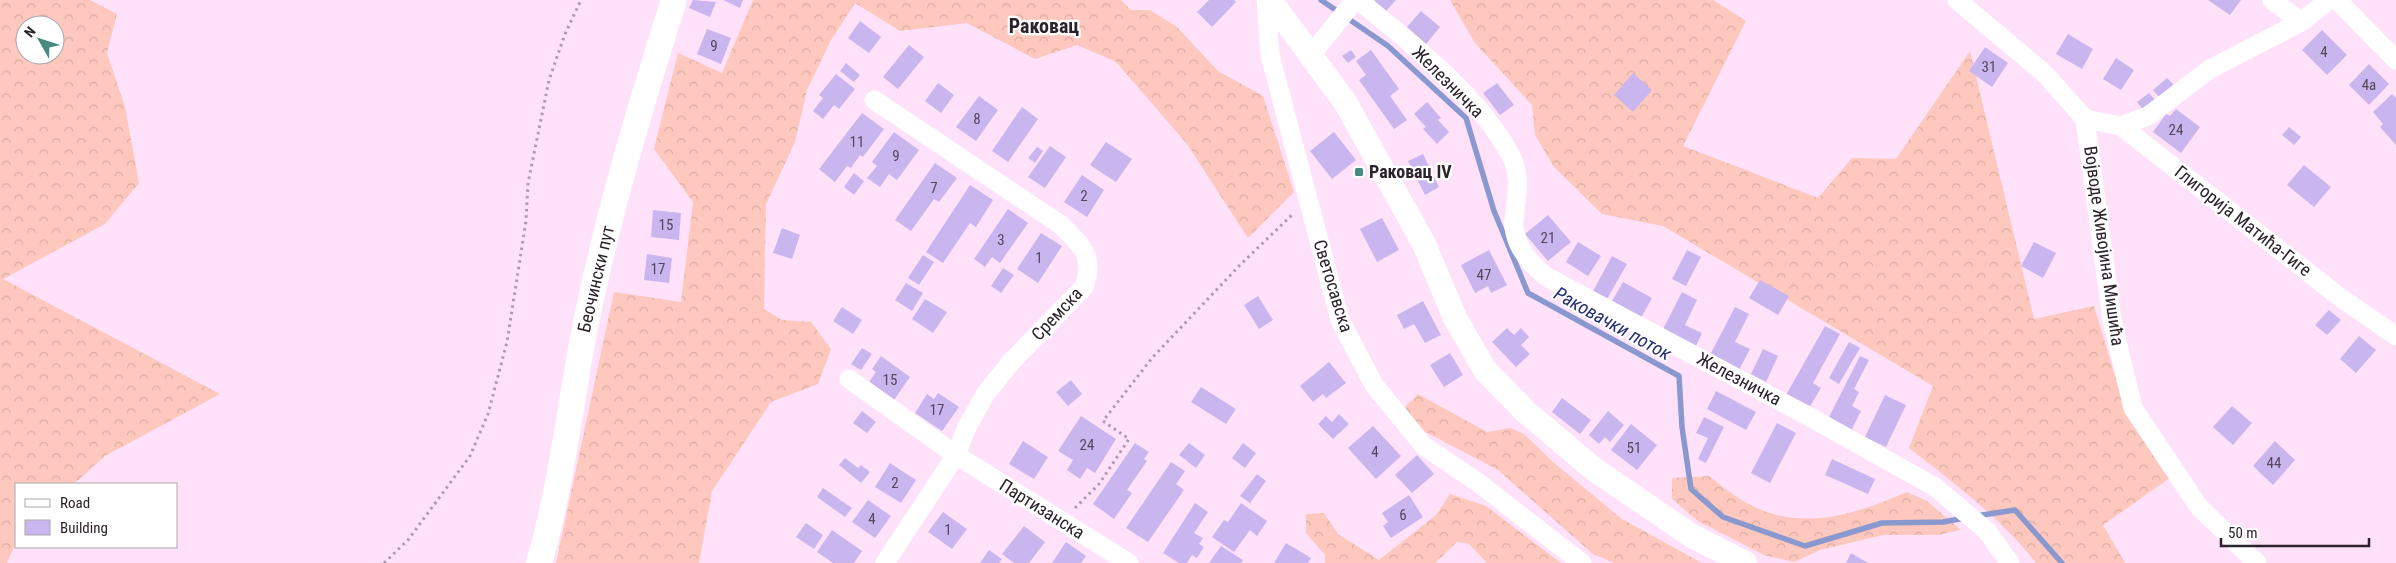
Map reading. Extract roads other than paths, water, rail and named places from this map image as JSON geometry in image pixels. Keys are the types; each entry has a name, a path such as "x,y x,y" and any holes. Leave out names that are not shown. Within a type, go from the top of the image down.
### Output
{"main road":[{"name":"Беочински пут","path":"539,563 553,516 585,328 597,270 674,0"}],"street":[{"name":"Светосавска","path":"1266,0 1270,55 1340,320 1374,385 1424,446 1476,481 1582,563"},
{"path":"1270,0 1346,102 1384,168 1424,244 1455,318 1485,370 1526,412 1594,470 1692,536 1745,563"},
{"path":"1311,56 1357,0"},
{"name":"Железничка","path":"1357,0 1394,29 1479,108 1509,152 1518,174 1513,227 1518,243 1535,268 1547,277 1808,416 1935,487 1982,527 2003,550 2010,563"},
{"path":"1957,0 2045,74 2085,119"},
{"path":"2272,0 2301,22"},
{"path":"2121,126 2148,116 2210,69 2301,22 2329,0"},
{"path":"2337,0 2396,60"},
{"name":"Сремска","path":"874,100 1061,225 1084,248 1088,261 1084,287 1011,362 986,393 966,429 956,455 885,563"},
{"name":"Глигорија Матића-Гиге","path":"2085,119 2121,126 2341,298 2396,336"},
{"name":"Војводе Живојина Мишића","path":"2085,119 2112,320 2133,408 2199,507 2257,563"},
{"path":"849,379 956,455"},
{"name":"Партизанска","path":"956,455 1128,563"}],"waterway":[{"name":"Раковачки поток","path":"1321,0 1388,46 1466,118 1494,211 1528,293 1679,376 1682,427 1691,489 1723,517 1805,546 1882,523 1943,522 1965,518"},
{"name":"Раковачки поток","path":"1976,516 2015,510 2062,563"}],"place":[{"name":"Раковац IV","path":"1359,172"}],"district":[{"name":"Раковац","path":"1044,26"}]}
